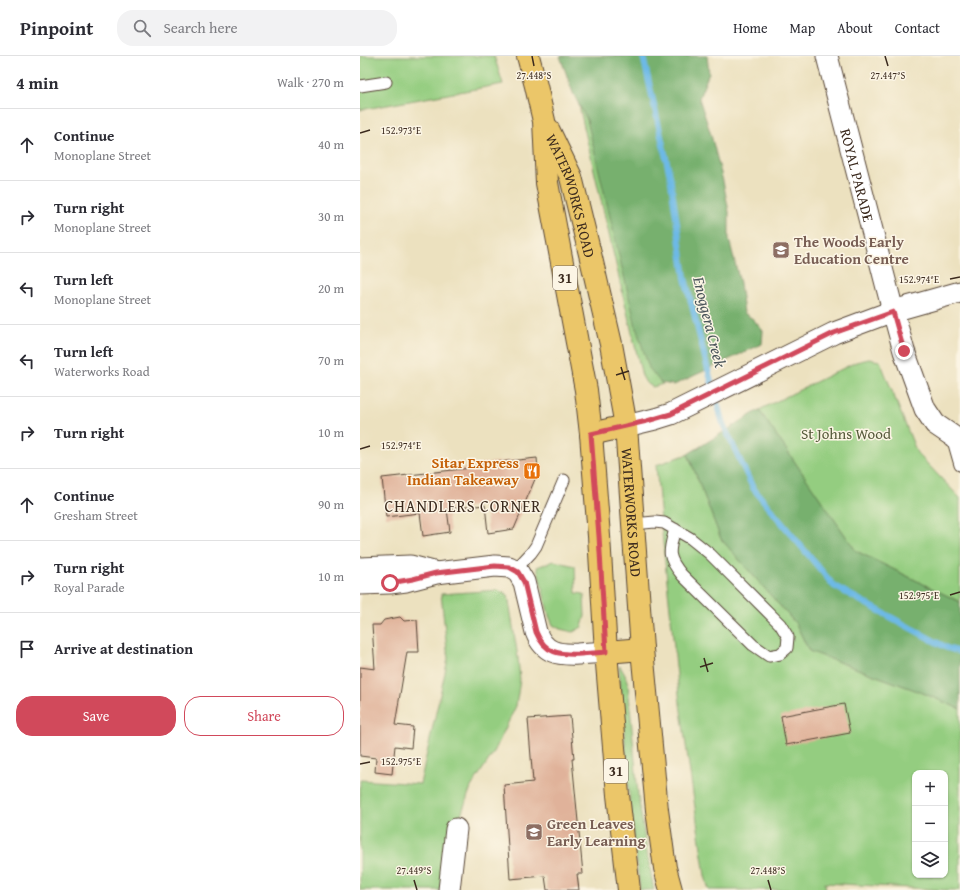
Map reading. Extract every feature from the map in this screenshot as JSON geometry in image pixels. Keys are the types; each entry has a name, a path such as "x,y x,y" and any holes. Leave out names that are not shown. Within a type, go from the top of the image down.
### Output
{"main road":[{"name":"WATERWORKS ROAD","path":"528,56 544,121 546,183 586,390 591,434 606,652 618,795 629,890"},
{"name":"WATERWORKS ROAD","path":"544,121 571,177 606,322 626,426 642,649 657,810 665,868 671,890"},
{"path":"591,434 626,426"},
{"path":"606,652 642,649"}],"street":[{"name":"ROYAL PARADE","path":"827,56 904,351 925,409 935,424 956,438"},
{"path":"626,426 664,416 680,409 834,333 893,312 960,292"},
{"path":"361,573 410,566 436,573 499,566 509,567 520,575 524,582 536,632 545,647 560,654 606,652"},
{"path":"449,890 456,829"}],"lane":[{"path":"360,86 386,82"},
{"path":"956,438 960,465"},
{"path":"515,570 536,546 564,480"},
{"path":"633,524 655,522 664,524 675,529 690,538 710,554 780,624 788,637 788,648 780,654 769,656 754,645 682,575 672,562 670,554 670,547 675,529"}],"green space":[{"path":"360,56 494,56 503,84 360,110"},
{"path":"560,56 707,56 709,73 699,98 711,135 723,181 729,212 729,239 740,283 744,313 753,319 763,331 762,344 674,385 661,383 649,368 636,327 587,120 573,93"},
{"path":"644,90 670,380 653,387 646,383 642,376 577,97"},
{"name":"St Johns Wood","path":"869,359 880,361 917,453 960,498 960,602 856,551 759,410 856,362"},
{"path":"759,410 856,551 960,602 960,709 923,693 809,651 796,624 721,539 688,454"},
{"path":"688,454 721,539 796,624 809,651 923,693 960,709 960,890 825,883 826,890 709,890 705,876 680,704 656,465"},
{"path":"554,561 575,566 576,593 584,594 585,616 582,627 573,632 560,629 553,625 549,616 537,567"},
{"path":"498,590 508,595 518,658 520,680 516,706 494,752 471,787 456,829 440,890 360,890 360,780 420,784 448,659 441,594"},
{"path":"620,666 628,684 638,795 654,890 640,890 629,794"}],"building":[{"path":"537,458 538,472 514,529 488,533 485,505 447,509 450,532 423,536 420,513 386,517 382,478 480,467 480,464"},
{"path":"400,617 404,621 417,620 419,652 407,652 395,725 413,727 411,748 395,746 392,774 375,772 376,758 360,756 360,667 375,669 372,625 380,625 384,620"},
{"path":"844,704 850,733 786,745 781,716"},
{"name":"Green Leaves Early Learning","path":"570,716 574,759 572,759 583,874 577,874 579,890 547,890 545,876 510,879 504,785 533,782 528,719"}],"waterway":[{"name":"Enoggera Creek","path":"643,56 670,176 685,278 707,366 723,424 753,488 834,586 947,648 960,652"}],"place":[{"name":"The Woods Early Education Centre","path":"781,250"},
{"name":"Sitar Express Indian Takeaway","path":"532,471"},
{"name":"Green Leaves Early Learning","path":"534,832"}],"district":[{"name":"CHANDLERS CORNER","path":"463,506"}],"route":[{"path":"390,583 436,573 495,566 509,567 518,572 524,582 536,632 545,647 560,654 606,652 591,434 671,414 834,333 893,312 904,351"}]}
